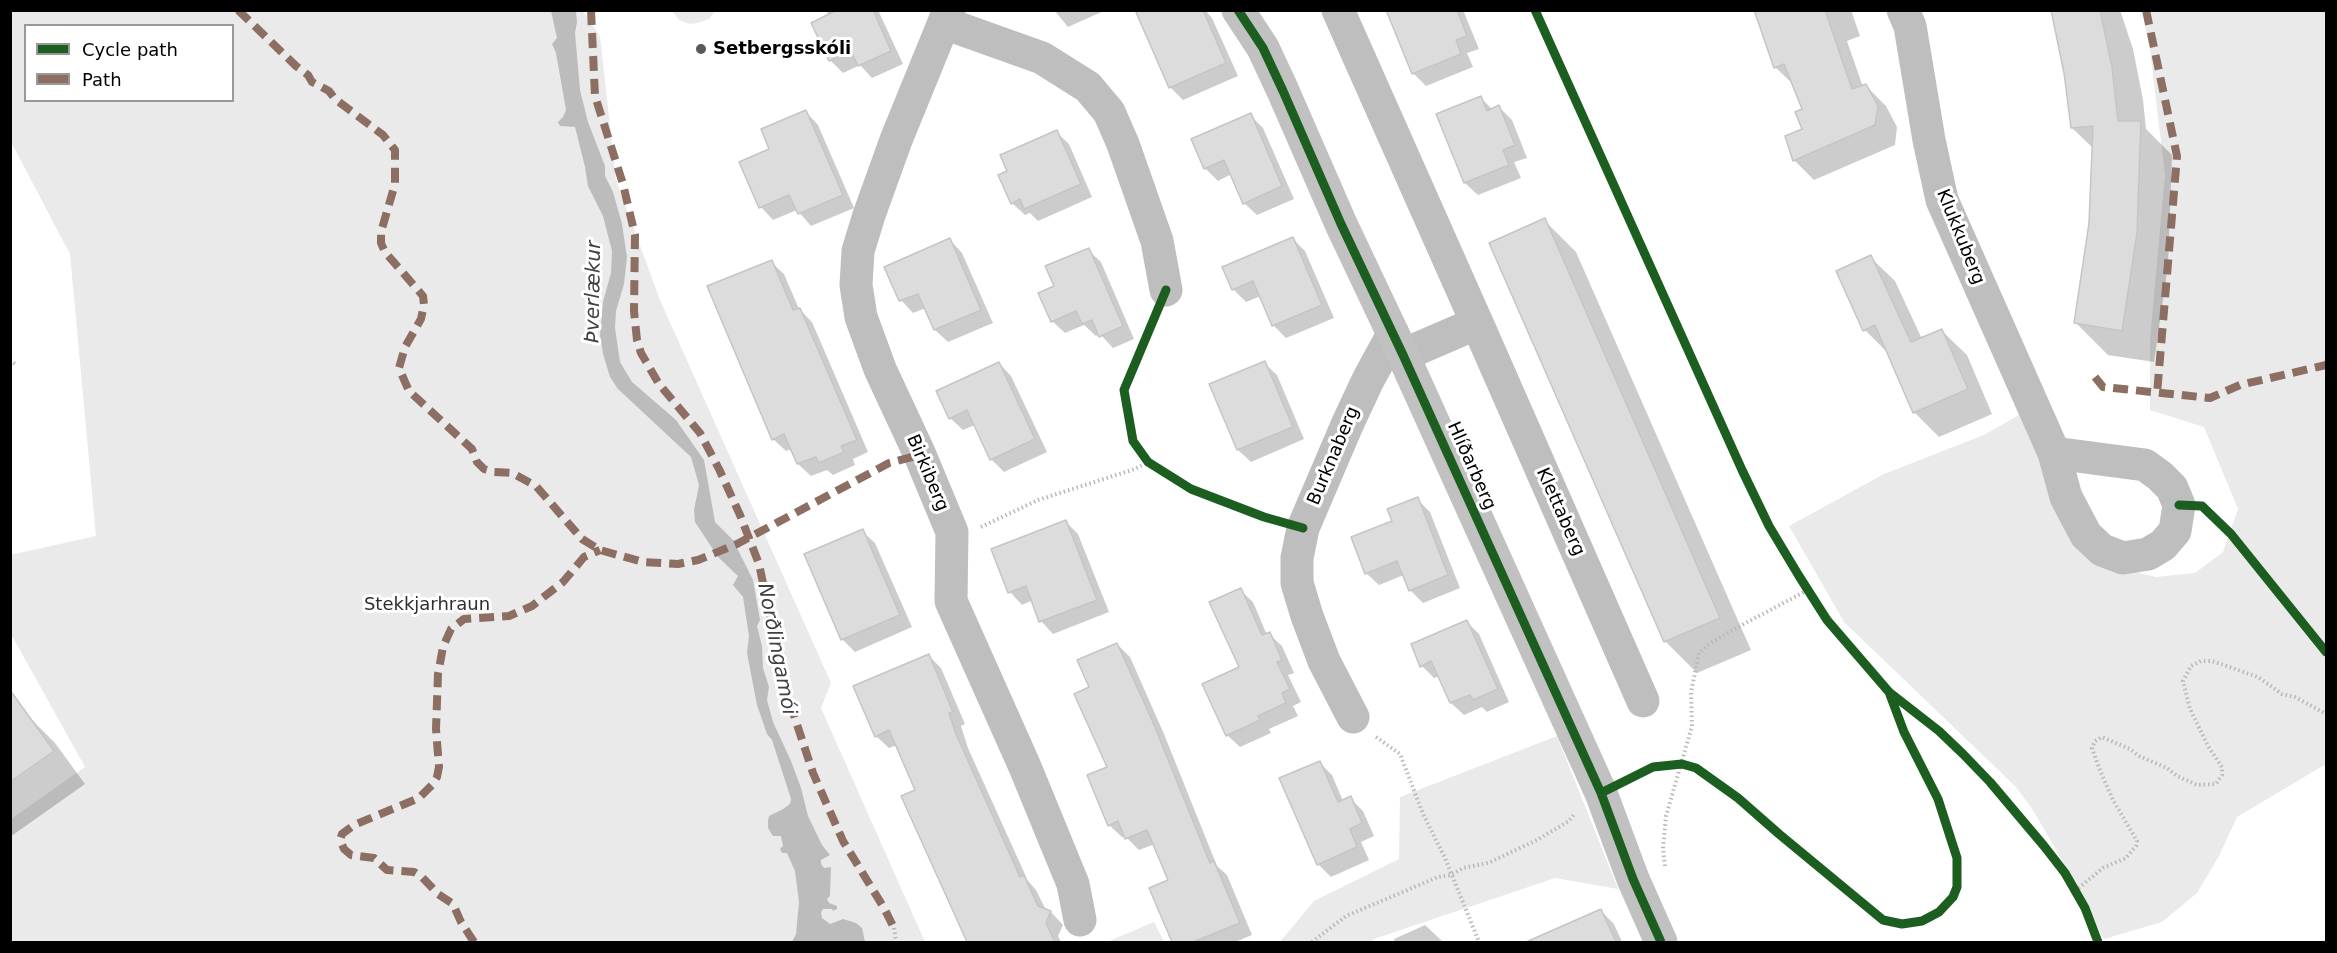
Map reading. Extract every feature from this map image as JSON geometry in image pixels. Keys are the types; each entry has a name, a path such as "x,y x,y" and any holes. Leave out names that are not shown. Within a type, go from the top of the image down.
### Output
{"street":[{"name":"Hlíðarberg","path":"1238,10 1263,48 1341,224 1398,345 1601,793 1633,879 1661,942"},
{"name":"Klettaberg","path":"1338,10 1644,701"},
{"name":"Klukkuberg","path":"1903,10 1910,26 1929,140 1942,200 2054,453"},
{"name":"Birkiberg","path":"1080,920 1073,884 1025,767 951,601 952,532 920,455 880,369 861,317 856,285 858,251 869,215 896,140 946,17 1042,58 1088,87 1102,104 1108,112 1126,154 1157,241 1166,290"},
{"path":"1398,345 1477,323"},
{"name":"Burknaberg","path":"1353,717 1324,661 1307,616 1296,583 1296,558 1303,528 1368,380 1398,345"}],"path":[{"path":"952,532 975,529 1038,500 1135,469 1148,462"},
{"path":"1668,875 1664,864 1663,848 1666,816 1690,738 1691,692 1700,653 1709,644 1808,590"},
{"path":"2075,891 2103,868 2126,858 2136,846 2137,841 2113,800 2098,768 2092,748 2095,741 2102,737 2130,749 2139,756 2197,785 2216,784 2222,775 2222,767 2208,746 2190,709 2183,681 2191,666 2201,661 2212,661 2258,677 2282,694 2295,697 2326,714"},
{"path":"1353,717 1400,754 1479,942"},
{"path":"1312,942 1346,916 1438,878 1451,875 1463,868 1488,863 1538,840 1569,821 1578,808"},
{"path":"894,928 896,942"}],"green space":[{"name":"Stekkjarhraun","path":"11,11 583,11 600,36 616,180 660,300 831,683 821,708 925,942 11,942 11,819 85,767 11,634 10,555 96,536 70,254 11,142"},
{"path":"672,11 715,11 709,19 690,24 679,20"},
{"path":"2142,11 2326,11 2326,764 2237,817 2219,856 2197,893 2162,922 2104,939 2069,872 2031,807 2015,786 1844,622 1789,526 1884,474 1984,435 2026,411 2091,561 2156,577 2195,573 2223,552 2238,509 2204,427 2150,410 2150,339 2165,175 2150,50"},
{"path":"1557,736 1618,889 1555,878 1374,939 1371,942 1280,942 1314,901 1399,859 1400,797"},
{"path":"1154,922 1164,942 1107,942"}],"shaded area":[{"path":"551,11 576,11 575,33 580,90 588,122 605,166 605,176 613,192 622,224 627,257 624,284 616,311 615,328 620,362 632,382 676,420 704,460 715,522 733,540 753,580 760,620 757,626 762,646 763,668 769,687 767,700 773,722 791,761 808,816 822,845 830,855 821,860 821,864 824,868 831,867 830,896 827,899 829,903 837,906 837,909 833,911 823,909 822,918 830,924 843,919 856,923 862,928 865,942 792,942 796,934 799,902 795,871 787,853 782,853 780,849 783,846 781,836 773,836 768,828 769,816 790,804 791,799 772,740 767,734 757,705 747,653 749,636 743,597 733,585 738,576 718,557 695,522 694,510 699,485 691,457 618,389 610,377 600,335 603,302 611,273 612,251 603,216 588,186 575,127 560,126 558,122 566,110 556,53 552,44 557,38"}],"building":[{"path":"837,10 873,10 891,51 858,66 851,51 829,61 811,23"},
{"path":"1135,10 1203,10 1226,63 1169,88"},
{"path":"1386,10 1457,10 1467,36 1456,40 1461,54 1412,74"},
{"path":"1754,10 1825,10 1852,89 1866,84 1878,106 1875,125 1793,161 1785,136 1802,129 1795,112 1802,109 1784,64 1774,68"},
{"path":"2051,10 2100,10 2112,67 2118,121 2141,121 2137,233 2122,331 2074,323 2089,223 2093,126 2071,128 2064,73"},
{"path":"1481,96 1487,111 1499,105 1515,145 1503,150 1509,165 1464,183 1436,114"},
{"path":"806,110 843,195 798,214 789,195 759,208 739,162 769,149 761,129"},
{"path":"1251,113 1282,186 1243,204 1224,160 1204,169 1191,139"},
{"path":"1057,130 1081,184 1024,209 1020,199 1011,204 998,175 1007,171 1000,155"},
{"path":"1545,218 1720,618 1664,642 1489,243"},
{"path":"1293,237 1322,305 1272,326 1253,281 1232,290 1222,267"},
{"path":"950,238 981,310 934,330 918,294 899,301 884,267"},
{"path":"1089,248 1123,326 1099,337 1092,320 1082,324 1076,311 1051,322 1038,293 1054,286 1045,266"},
{"path":"1871,255 1911,342 1942,329 1968,389 1913,413 1875,325 1863,331 1836,271"},
{"path":"772,260 793,310 800,308 857,440 841,446 844,452 819,463 816,457 797,464 784,434 772,440 707,286"},
{"path":"1265,361 1293,427 1237,450 1209,384"},
{"path":"999,362 1035,439 990,460 967,410 949,419 936,391"},
{"path":"1418,497 1448,575 1409,591 1397,561 1365,574 1351,537 1392,521 1387,509"},
{"path":"1066,520 1097,600 1039,622 1026,586 1008,593 991,549"},
{"path":"863,529 900,615 841,640 804,554"},
{"path":"1241,588 1262,635 1270,632 1282,660 1277,662 1290,689 1282,693 1286,703 1258,716 1260,720 1226,736 1202,684 1239,667 1209,602"},
{"path":"1467,620 1498,689 1473,700 1470,695 1450,703 1431,661 1420,667 1411,644"},
{"path":"1117,643 1152,720 1210,863 1214,861 1240,923 1193,942 1172,942 1149,888 1168,880 1147,830 1125,839 1118,821 1108,826 1087,775 1107,767 1074,694 1089,687 1077,660"},
{"path":"929,654 953,712 949,713 956,734 1020,877 1024,875 1038,906 1051,911 1046,923 1055,942 967,942 901,796 915,790 889,730 875,737 853,686"},
{"path":"10,690 54,751 10,782"},
{"path":"1320,761 1338,802 1351,796 1362,823 1350,829 1357,847 1317,865 1279,778"},
{"path":"1601,909 1616,942 1526,942"}],"marked path":[{"path":"238,10 308,75 312,82 329,91 335,99 383,135 395,150 395,184 381,232 381,243 385,252 423,296 424,305 421,319 405,347 399,368 409,391 472,449 477,462 484,469 512,473 536,486 582,539 600,550 643,562 678,564 698,560 737,544 889,463 920,455"},
{"path":"591,10 595,96 623,184 635,235 634,311 637,340 641,353 659,384 700,433 740,515 759,564 785,688 813,773 843,841 894,928"},
{"path":"2146,10 2177,156 2157,394"},
{"path":"2095,377 2103,387 2210,398 2240,385 2326,365"},
{"path":"474,942 453,904 438,894 422,877 414,872 387,870 374,858 351,855 344,849 340,840 342,834 354,825 419,798 437,777 439,767 436,729 438,674 443,647 451,629 464,619 509,616 532,606 563,582 584,557 600,550"}],"cycle path":[{"path":"1238,10 1263,48 1341,224 1403,355 1601,793 1633,879 1661,942"},
{"path":"1535,10 1742,470 1769,526 1799,576 1827,620 1889,692 1939,731 1963,754 2044,846 2065,873 2085,908 2098,942"},
{"path":"1166,290 1124,390 1133,441 1148,462 1191,489 1264,517 1303,528"},
{"path":"2179,505 2202,506 2231,534 2326,652"},
{"path":"1601,793 1653,767 1682,764 1696,768 1738,798 1883,920 1902,924 1922,921 1939,912 1953,897 1957,887 1957,858 1938,799 1904,732 1889,692"}],"place":[{"name":"Setbergsskóli","path":"701,49"}],"water label":[{"name":"Þverlækur","path":"594,292"},
{"name":"Norðlingamói","path":"776,649"}]}
